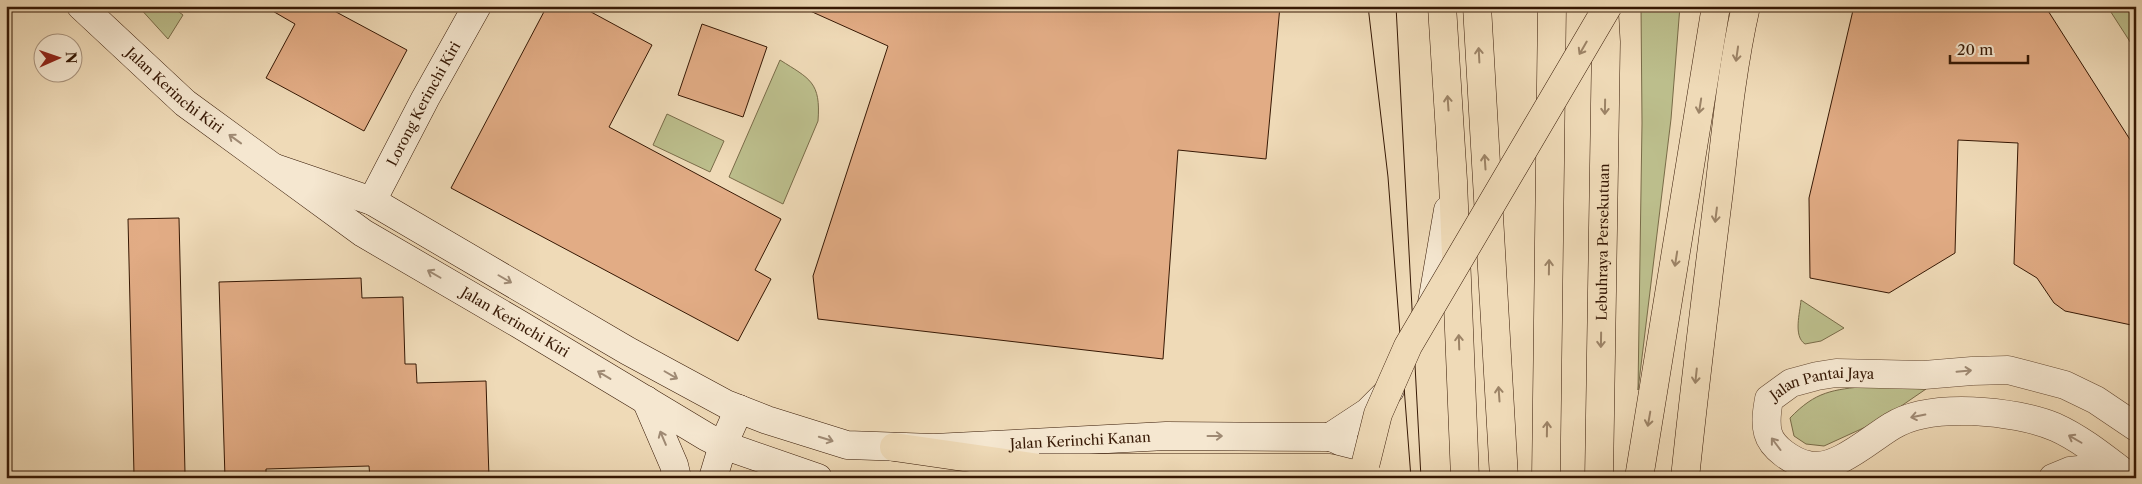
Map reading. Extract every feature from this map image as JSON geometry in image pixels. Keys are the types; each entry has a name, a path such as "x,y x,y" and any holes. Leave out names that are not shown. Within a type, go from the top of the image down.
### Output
{"highway":[{"path":"1442,6 1453,181 1465,478"},
{"path":"1477,6 1482,121 1504,478"},
{"path":"1546,478 1552,6"},
{"path":"1362,478 1378,414 1408,346 1606,6"},
{"name":"Lebuhraya Persekutuan","path":"1600,478 1606,6"},
{"path":"1639,478 1716,6"},
{"path":"1685,478 1697,363 1727,125 1740,32 1746,6"},
{"path":"894,447 1039,468 1330,468 1370,478"}],"street":[{"name":"Jalan Kerinchi Kiri","path":"81,6 185,103 363,233 761,469"},
{"name":"Lorong Kerinchi Kiri","path":"372,202 425,99 477,6"},
{"name":"Jalan Kerinchi Kiri","path":"275,168 372,202 686,384 739,409 780,424"},
{"path":"1330,436 1368,412 1391,389 1410,358 1429,320 1453,181"},
{"name":"Jalan Pantai Jaya","path":"2123,472 2085,445 2055,427 2012,415 1970,411 1913,416 1893,425 1856,451 1826,465 1808,466 1780,450 1768,434 1767,414 1769,399 1791,383 1836,373 1924,375 1972,370 2008,370 2064,385 2096,400 2136,427"},
{"path":"646,400 674,465 677,478"},
{"path":"713,478 723,445 739,409"},
{"path":"780,424 761,469 818,478"},
{"name":"Jalan Kerinchi Kanan","path":"780,424 847,445 934,448 1166,436 1330,436"},
{"path":"1330,436 1341,440 1351,449 1358,460 1358,478"},
{"path":"2053,478 2070,471 2123,472"}],"green space":[{"path":"138,6 171,6 183,15 168,39"},
{"path":"1641,6 1680,6 1671,119 1638,390 1642,123"},
{"path":"2107,6 2136,6 2136,51"},
{"path":"780,60 806,77 818,98 818,121 783,204 729,177"},
{"path":"667,114 724,141 710,172 653,145"},
{"path":"1801,300 1844,328 1821,341 1805,344 1799,336 1798,330"},
{"path":"1868,386 1926,389 1870,425 1824,446 1806,444 1794,436 1790,418 1808,402 1825,393"}],"building":[{"path":"264,6 325,6 407,50 364,131 266,78 295,24"},
{"path":"547,6 580,6 652,45 609,127 781,219 755,270 771,279 738,341 451,188"},
{"path":"799,6 1280,6 1266,159 1178,150 1163,359 818,319 813,276 888,46"},
{"path":"1854,6 2045,6 2136,149 2136,326 2065,311 2054,303 2037,278 2014,264 2018,143 1958,140 1955,253 1889,293 1810,278 1809,198"},
{"path":"702,24 767,47 743,117 678,95"},
{"path":"179,218 185,473 134,475 128,219"},
{"path":"361,278 362,298 403,297 405,364 416,364 417,383 486,381 489,478 370,478 369,466 266,469 266,478 225,478 219,282"}],"tram line":[{"path":"1368,6 1388,177 1411,478"},
{"path":"1396,6 1421,478"}]}
